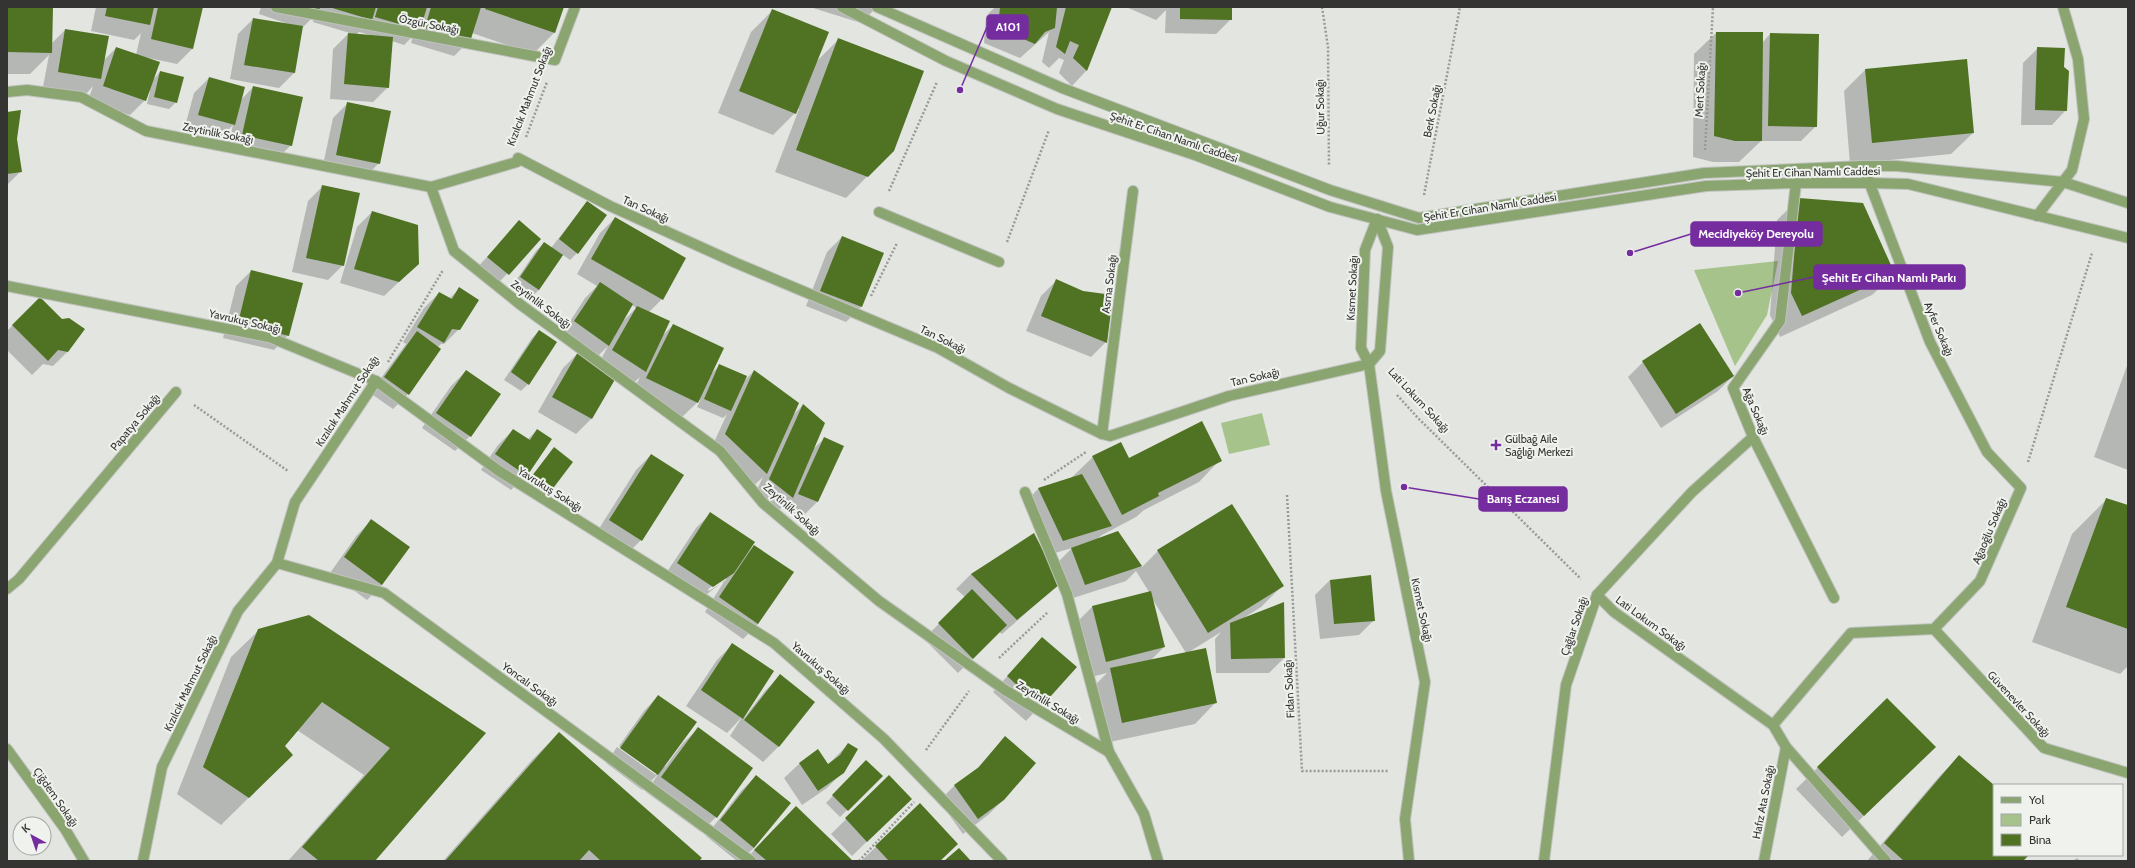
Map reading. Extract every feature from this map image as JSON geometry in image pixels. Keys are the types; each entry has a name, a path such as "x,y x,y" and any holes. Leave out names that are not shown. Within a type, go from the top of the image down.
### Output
{"street":[{"name":"Özgür Sokağı","path":"276,7 555,60"},
{"name":"Kızılcık Mahmut Sokağı","path":"555,60 575,7"},
{"name":"Şehit Er Cihan Namlı Caddesi","path":"842,7 946,61 1057,109 1195,155 1330,207 1417,230 1706,186 1796,182 1908,184 2128,238"},
{"name":"Şehit Er Cihan Namlı Caddesi","path":"877,7 1062,88 1330,190 1420,218 1704,174 1863,166 1897,166 2063,182 2128,203"},
{"path":"2037,216 2072,170 2084,119 2078,59 2063,7"},
{"name":"Zeytinlik Sokağı","path":"7,92 27,90 81,97 146,131 431,187"},
{"name":"Kızılcık Mahmut Sokağı","path":"431,187 517,162 518,158"},
{"name":"Tan Sokağı","path":"518,158 610,206 736,263 938,348 1009,388 1106,435 1229,396 1369,364"},
{"name":"Ayfer Sokağı","path":"1863,166 1930,342 1987,452 2021,488"},
{"name":"Ağa Sokağı","path":"1796,182 1780,321 1732,388 1753,437 1834,598"},
{"path":"431,187 454,251"},
{"name":"Asma Sokağı","path":"1106,435 1133,191"},
{"path":"880,212 999,262"},
{"path":"1369,364 1380,351 1388,246 1377,219"},
{"name":"Kısmet Sokağı","path":"1377,219 1365,250 1361,348 1369,364 1386,491 1425,682 1405,819 1409,861"},
{"name":"Zeytinlik Sokağı","path":"454,251 521,305 720,450 763,503 879,601 1005,690 1109,752"},
{"name":"Yavrukuş Sokağı","path":"7,286 269,337 376,381 498,471 774,643 884,738 1002,861"},
{"name":"Kızılcık Mahmut Sokağı","path":"143,861 162,767 238,611 277,563 295,502 376,381"},
{"name":"Papatya Sokağı","path":"7,589 19,579 176,392"},
{"name":"Çağlar Sokağı","path":"1544,861 1566,685 1597,595 1692,492 1753,437"},
{"name":"Ağaoğlu Sokağı","path":"1934,629 1980,581 2021,488"},
{"path":"1025,492 1067,594 1109,752 1144,814 1158,861"},
{"name":"Yoncalı Sokağı","path":"277,563 384,594 751,861"},
{"name":"Lati Lokum Sokağı","path":"1597,595 1614,612 1773,725 1786,747 1886,861"},
{"path":"1773,725 1851,633 1934,629"},
{"name":"Güvenevler Sokağı","path":"1934,629 2044,748 2128,773"},
{"name":"Hafız Ata Sokağı","path":"1764,861 1786,747"},
{"name":"Çiğdem Sokağı","path":"7,749 65,829 84,861"}],"path":[{"name":"Uğur Sokağı","path":"1322,7 1328,47 1330,190"},
{"name":"Berk Sokağı","path":"1420,218 1460,7"},
{"name":"Mert Sokağı","path":"1704,174 1713,7"},
{"name":"Kızılcık Mahmut Sokağı","path":"518,158 555,60"},
{"path":"880,212 946,61"},
{"path":"999,262 1057,109"},
{"path":"861,316 907,224"},
{"path":"2021,488 2098,231"},
{"name":"Kızılcık Mahmut Sokağı","path":"376,381 454,251"},
{"name":"Lati Lokum Sokağı","path":"1394,391 1418,418 1597,595"},
{"name":"Papatya Sokağı","path":"176,392 306,484"},
{"path":"1025,492 1106,435"},
{"name":"Fidan Sokağı","path":"1287,495 1302,771 1412,771"},
{"path":"859,861 930,786"}],"green space":[{"path":"1778,261 1767,315 1735,366 1694,270"},
{"path":"1262,413 1270,445 1229,454 1221,423"}],"building":[{"path":"7,7 53,7 52,53 7,52"},
{"path":"107,7 154,7 150,25 105,16"},
{"path":"158,7 203,7 193,49 151,39"},
{"path":"300,7 320,7 319,13"},
{"path":"329,7 376,7 372,20"},
{"path":"378,7 427,7 420,30 375,17"},
{"path":"431,7 481,7 470,42 425,28"},
{"path":"486,7 564,7 555,33 485,9"},
{"path":"1000,7 1057,7 1055,28 1045,32 1035,44 998,28"},
{"path":"1066,7 1112,7 1087,71 1073,58 1079,45 1070,41 1065,54 1056,47"},
{"path":"1180,7 1232,7 1232,20 1180,19"},
{"path":"772,9 829,32 796,114 739,91"},
{"path":"253,18 303,26 295,73 244,65"},
{"path":"65,29 109,36 101,79 58,72"},
{"path":"1716,32 1763,32 1762,141 1735,141 1714,136"},
{"path":"348,33 393,37 389,88 344,84"},
{"path":"1770,33 1819,34 1817,127 1768,126"},
{"path":"838,38 924,71 894,151 868,177 796,150"},
{"path":"116,47 160,62 146,101 103,86"},
{"path":"2037,47 2065,48 2064,67 2069,71 2067,111 2035,110"},
{"path":"1967,59 1974,133 1872,143 1865,69"},
{"path":"160,71 184,77 177,103 154,97"},
{"path":"209,77 245,87 235,125 198,115"},
{"path":"253,86 303,97 292,146 242,135"},
{"path":"347,102 391,111 380,164 336,155"},
{"path":"21,110 17,139 22,172 7,174 7,112"},
{"path":"322,185 360,193 344,266 306,258"},
{"path":"1799,198 1863,203 1895,274 1802,316 1791,293"},
{"path":"587,201 607,215 578,254 559,239"},
{"path":"372,211 418,225 419,264 399,282 354,269"},
{"path":"615,217 686,258 663,300 591,259"},
{"path":"519,220 541,239 509,275 487,257"},
{"path":"842,236 884,253 862,307 820,291"},
{"path":"544,242 563,255 539,290 520,277"},
{"path":"251,270 303,283 289,336 238,323"},
{"path":"1056,279 1083,291 1113,295 1107,343 1041,316"},
{"path":"600,282 633,304 609,346 574,321"},
{"path":"459,287 479,300 460,330 452,329 444,343 417,327 439,292 452,299"},
{"path":"40,297 62,319 69,318 85,329 68,352 58,350 48,361 12,325"},
{"path":"637,306 670,321 646,372 612,350"},
{"path":"1700,323 1734,376 1676,414 1642,361"},
{"path":"673,324 724,348 698,403 646,378"},
{"path":"539,330 557,342 529,385 511,372"},
{"path":"417,331 441,349 409,395 384,377"},
{"path":"578,352 617,376 592,419 552,397"},
{"path":"719,364 747,376 731,411 704,399"},
{"path":"466,370 501,394 471,437 436,413"},
{"path":"754,370 799,403 767,474 725,434"},
{"path":"803,404 825,423 793,498 769,479"},
{"path":"1202,421 1222,461 1158,493 1159,496 1122,515 1092,456 1121,442 1129,458"},
{"path":"513,429 530,440 537,429 552,439 527,476 495,454"},
{"path":"824,437 844,446 818,502 798,494"},
{"path":"554,447 573,462 551,491 532,476"},
{"path":"651,454 684,475 642,541 609,520"},
{"path":"1082,474 1112,526 1063,541 1038,488"},
{"path":"2106,498 2128,505 2128,629 2066,607"},
{"path":"1232,504 1284,586 1208,633 1157,550"},
{"path":"710,512 755,542 734,573 713,587 677,563"},
{"path":"371,519 410,547 382,585 344,557"},
{"path":"1118,531 1142,566 1085,585 1071,548"},
{"path":"1034,533 1060,584 1017,620 971,574"},
{"path":"754,545 794,572 758,624 719,597"},
{"path":"1371,575 1375,621 1334,624 1330,580"},
{"path":"972,589 1007,625 973,659 938,623"},
{"path":"1151,591 1165,647 1106,662 1092,606"},
{"path":"1284,602 1285,658 1231,659 1230,623"},
{"path":"309,615 486,733 375,861 319,861 302,847 390,748 322,702 285,746 293,755 249,798 203,767 258,629"},
{"path":"1042,637 1077,667 1041,707 1007,676"},
{"path":"732,643 774,671 743,719 701,690"},
{"path":"1206,648 1217,703 1122,723 1110,668"},
{"path":"780,674 815,702 779,747 744,720"},
{"path":"658,695 697,722 658,775 620,748"},
{"path":"1887,698 1936,747 1864,816 1817,767"},
{"path":"698,727 753,768 717,818 661,777"},
{"path":"559,732 702,858 699,861 601,861 589,850 579,861 445,861"},
{"path":"1005,736 1036,763 1004,800 978,819 954,785 979,767"},
{"path":"848,743 858,749 844,773 818,791 799,763 818,749 828,764 840,755"},
{"path":"1959,755 1993,784 1993,856 2028,856 2023,861 1904,861 1884,843"},
{"path":"866,760 883,776 848,811 832,795"},
{"path":"756,775 791,803 754,848 720,820"},
{"path":"889,775 912,799 867,842 845,818"},
{"path":"920,803 958,844 940,861 889,861 875,846"},
{"path":"796,806 853,861 767,861 754,850"},
{"path":"959,848 971,861 944,861"}],"place":[{"name":"A101","path":"960,90"},
{"name":"Mecidiyeköy Dereyolu","path":"1630,253"},
{"name":"Şehit Er Cihan Namlı Parkı","path":"1738,293"},
{"name":"Gülbağ Aile Sağlığı Merkezi","path":"1496,445"},
{"name":"Barış Eczanesi","path":"1404,487"}]}
